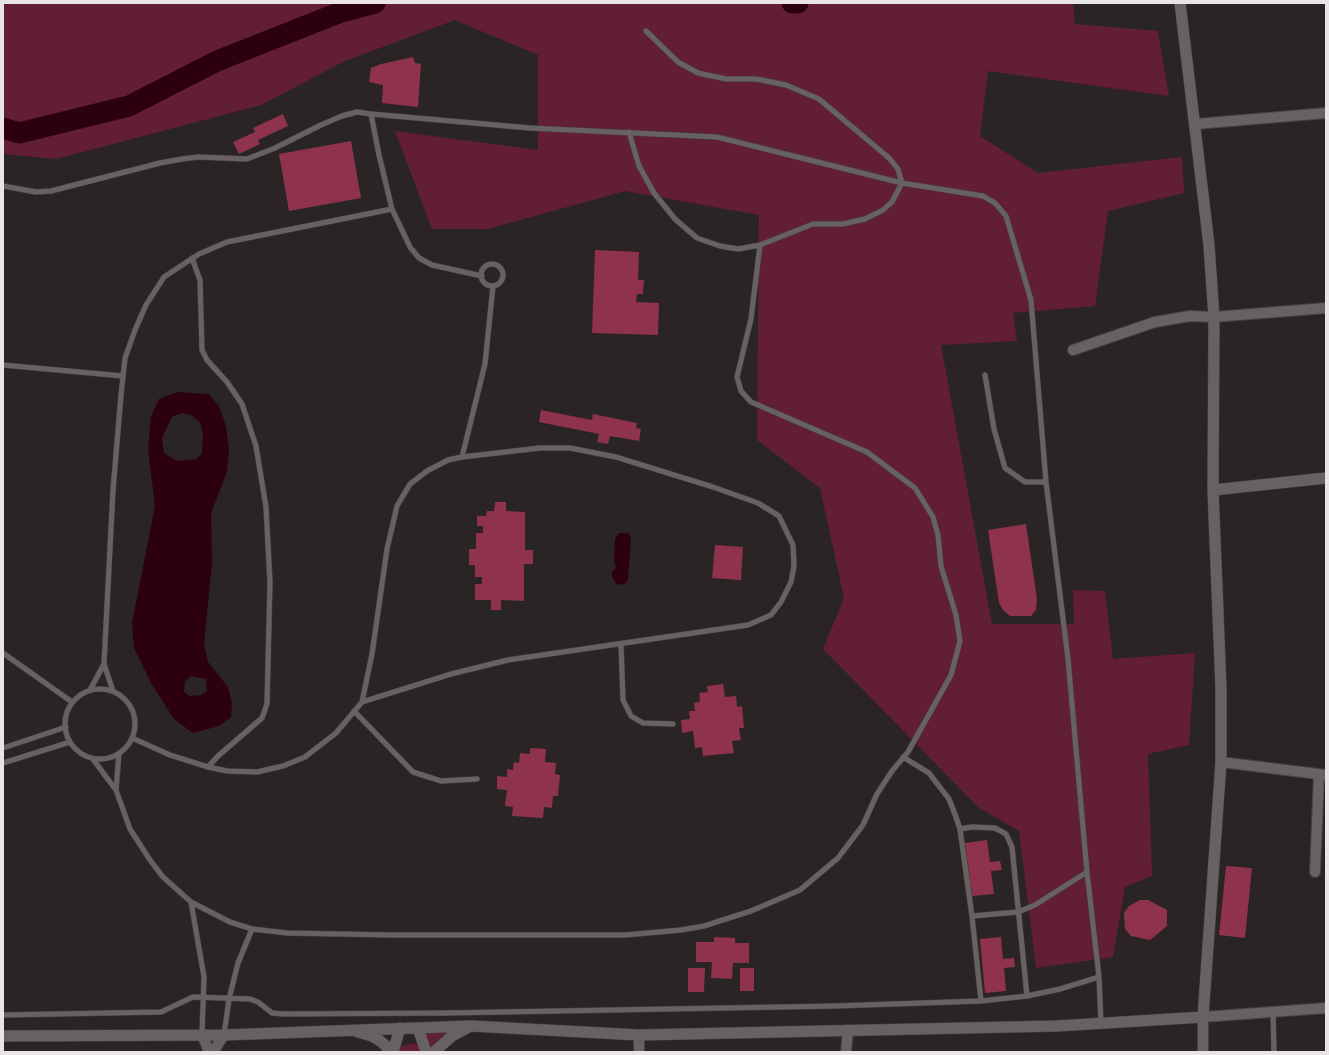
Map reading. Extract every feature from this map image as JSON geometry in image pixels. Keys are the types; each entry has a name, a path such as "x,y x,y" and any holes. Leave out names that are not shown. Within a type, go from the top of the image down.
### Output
{"street":[{"path":"1180,3 1196,124 1209,244 1214,317 1213,490 1221,688 1221,762 1203,1017 1203,1052"},
{"path":"1196,124 1326,113"},
{"path":"1073,350 1155,322 1190,316 1214,317 1326,308"},
{"path":"1213,490 1326,478"},
{"path":"1221,762 1323,775 1314,872"},
{"path":"3,1036 224,1035 471,1026 640,1035 1057,1026 1326,1008"},
{"path":"434,1052 452,1036 471,1026"},
{"path":"392,1052 400,1028"},
{"path":"418,1028 426,1052"},
{"path":"350,1030 372,1036 386,1045 392,1052"},
{"path":"846,1052 848,1030"},
{"path":"202,1034 209,1052"},
{"path":"213,1052 224,1035"},
{"path":"639,1052 640,1035"}],"lane":[{"path":"629,132 639,166 654,193 675,219 697,238 720,246 738,249 760,245 813,224 843,224 865,219 883,210 892,202 902,183 898,169 889,158 819,100 786,85 756,78 726,79 698,73 678,62 646,31"},
{"path":"3,186 36,192 51,191 160,163 182,159 198,157 247,159 270,151 342,116 357,112 530,128 717,137 902,183 983,196 995,203 1006,216 1031,300 1046,482 1068,659 1087,872 1099,977 1102,1023"},
{"path":"371,114 378,155 392,209 403,236 419,258 432,265 482,276"},
{"path":"113,691 104,664 113,490 123,376 126,358 132,337 146,305 164,278 192,258 227,242 392,209"},
{"path":"92,758 116,790 130,829 163,877 191,902 230,922 252,929 287,933 390,935 626,935 681,930 704,926 751,911 800,890 833,862 863,825 877,794 903,757 951,676 960,641 956,616 942,566 938,535 933,516 915,488 867,452 751,402 740,391 737,377 751,319 760,245"},
{"path":"192,258 200,280 202,350 207,360 227,382 242,404 256,446 266,507 270,582 267,704 262,718 218,756 208,767"},
{"path":"488,265 495,265 501,269 503,275 501,281 493,286 484,282 482,276 483,270 488,265"},
{"path":"462,457 485,364 493,286"},
{"path":"3,365 123,376"},
{"path":"985,375 994,429 1005,468 1025,482 1046,482"},
{"path":"132,738 170,755 208,767 226,771 257,772 283,766 305,757 336,733 362,702 372,654 386,548 397,506 410,484 427,471 448,460 540,448 570,448 616,457 713,487 758,503 779,516 792,545 794,566 791,582 781,602 771,615 748,625 621,645 508,660 451,674 362,702"},
{"path":"621,645 623,700 631,716 643,723 673,724"},
{"path":"3,653 72,702"},
{"path":"90,690 104,664"},
{"path":"102,688 113,691 130,705 134,716 135,727 132,738 127,746 119,753 106,758 92,758 84,754 70,742 66,727 66,718 72,702 80,695 90,690 102,688"},
{"path":"354,711 413,772 441,781 477,779"},
{"path":"3,748 66,727"},
{"path":"3,763 70,742"},
{"path":"116,790 119,753"},
{"path":"903,757 929,773 949,798 960,829 972,916 981,1001"},
{"path":"960,829 972,827 995,828 1006,834 1012,847 1027,996"},
{"path":"972,916 1018,912 1035,905 1087,872"},
{"path":"191,902 204,977 202,1034"},
{"path":"224,1035 238,963 252,929"},
{"path":"3,1015 161,1012 193,997 250,999 258,1002 272,1013 284,1014 446,1013 836,1006 981,1001 1027,996 1060,989 1099,977"},
{"path":"1273,1012 1274,1052"}],"shaded area":[{"path":"3,3 1073,3 1075,24 1158,31 1169,96 988,71 980,136 1038,173 1182,157 1184,193 1108,211 1095,306 1013,313 1017,341 941,345 992,624 1074,624 1073,590 1105,591 1113,659 1195,653 1189,745 1148,754 1152,876 1125,887 1113,957 1036,968 1019,831 978,807 823,649 844,598 820,488 757,440 759,215 625,191 488,229 432,229 395,131 538,150 538,55 455,20 345,61 261,105 56,159 3,154"},
{"path":"177,392 209,394 220,408 226,426 229,449 227,472 211,513 212,562 204,644 208,662 228,687 232,704 231,717 219,726 193,733 174,719 151,683 134,648 132,623 155,506 148,450 151,416 159,399","holes":["182,413 191,415 200,422 203,436 202,453 196,459 177,461 164,453 162,438 172,417","191,676 206,679 207,691 201,695 190,696 184,692 185,682"]},
{"path":"619,533 627,533 630,535 631,541 628,578 626,583 621,585 616,583 612,577 612,572 616,568 614,561 615,539"},
{"path":"421,1031 449,1031 429,1048"},
{"path":"414,1043 422,1047 425,1052 398,1052 402,1046"}],"building":[{"path":"413,57 415,63 421,64 418,107 382,103 383,85 369,82 371,68 381,64"},
{"path":"283,114 288,126 258,140 260,144 239,154 233,142 255,132 253,128"},
{"path":"351,141 361,198 289,211 279,154"},
{"path":"595,250 639,252 638,280 644,280 643,294 637,294 636,302 659,303 658,335 592,333"},
{"path":"541,410 592,420 593,414 637,423 636,428 641,429 639,441 610,436 608,444 597,442 599,434 539,422"},
{"path":"495,502 506,502 506,511 525,512 525,550 533,550 533,564 524,564 524,601 501,600 501,610 491,610 491,600 475,600 475,584 482,584 482,577 475,577 475,565 469,565 469,549 476,549 476,533 483,533 483,526 477,526 477,516 486,516 487,511 494,511"},
{"path":"1026,524 1037,599 1036,610 1031,616 1010,616 1003,610 999,603 988,530"},
{"path":"715,545 743,547 741,580 712,578"},
{"path":"723,684 725,697 736,696 737,707 742,706 744,728 739,728 741,740 732,741 734,753 703,756 702,747 695,748 693,731 682,733 681,720 690,719 689,711 695,711 694,703 700,702 699,693 708,692 707,686"},
{"path":"530,748 546,749 545,762 556,763 555,774 560,775 558,796 553,796 552,808 544,807 543,818 512,816 513,807 505,806 507,790 497,789 497,776 507,777 507,769 513,770 514,762 519,763 520,753 530,754"},
{"path":"987,840 990,862 1000,861 1002,870 991,871 994,894 972,896 965,843"},
{"path":"1226,866 1252,868 1245,938 1219,935"},
{"path":"1140,900 1148,900 1167,910 1167,926 1150,940 1131,936 1125,929 1124,913 1129,906"},
{"path":"714,937 735,938 735,943 749,943 749,963 733,963 732,979 711,978 712,962 696,962 696,942 714,942"},
{"path":"1001,937 1003,959 1014,958 1015,967 1004,968 1006,991 985,993 980,939"},
{"path":"688,968 705,968 704,992 688,992"},
{"path":"740,968 754,968 754,991 740,991"}],"waterway":[{"path":"3,128 19,133 129,106 217,61 341,12 375,3"},
{"path":"792,3 798,3"}]}
